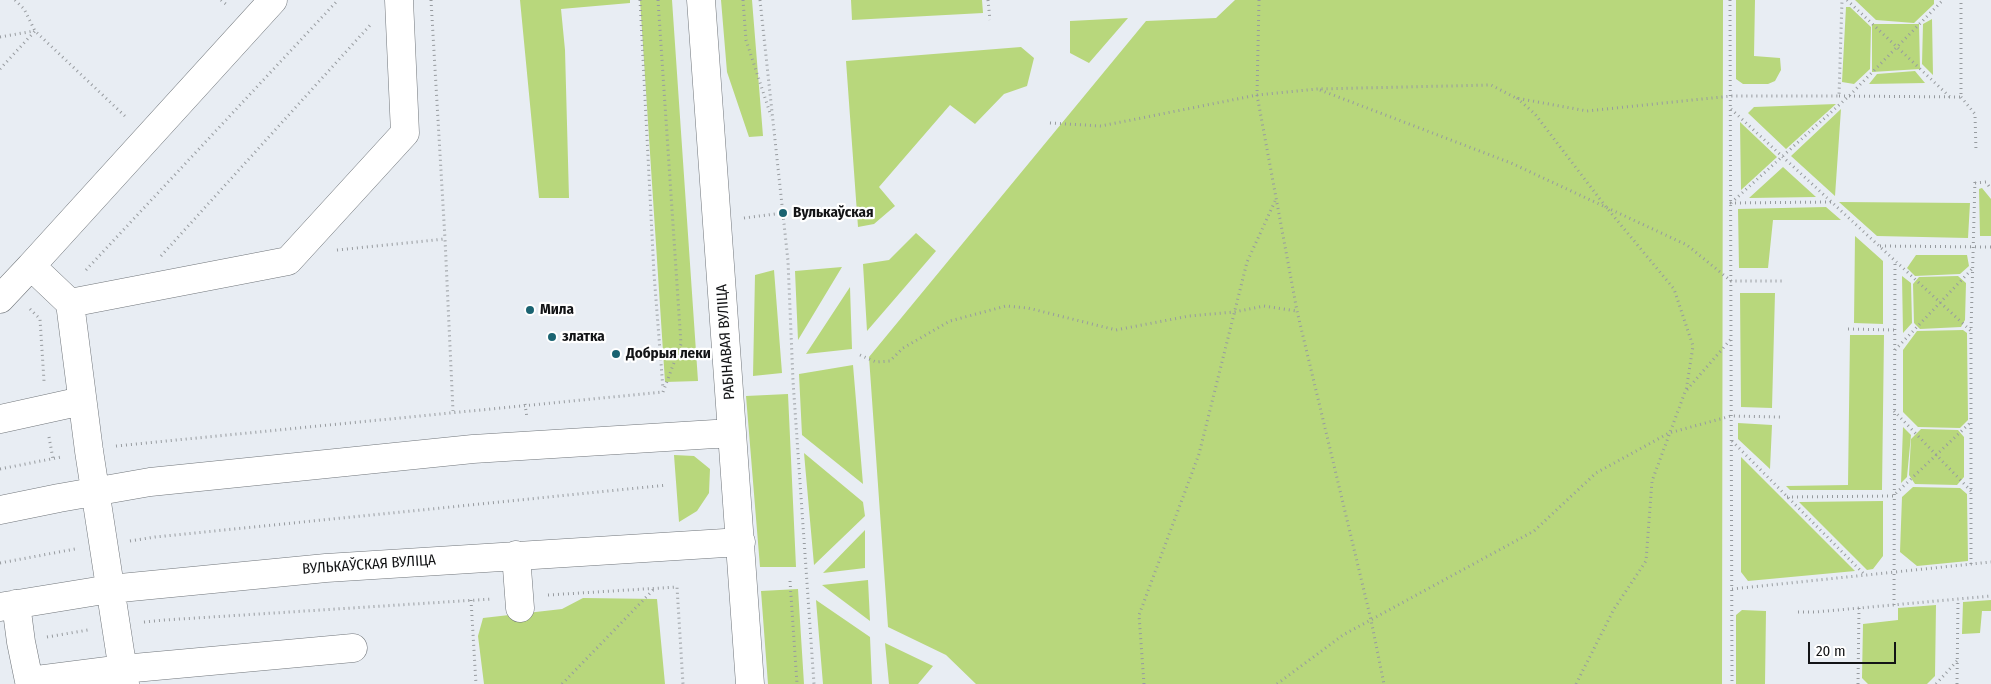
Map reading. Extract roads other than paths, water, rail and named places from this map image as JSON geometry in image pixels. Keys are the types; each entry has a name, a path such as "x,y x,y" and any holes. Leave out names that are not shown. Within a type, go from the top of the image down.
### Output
{"street":[{"path":"5,294 273,0"},
{"path":"67,299 128,291 288,261 405,133 399,0"},
{"name":"РАБІНАВАЯ ВУЛІЦА","path":"702,0 750,684"},
{"path":"31,266 67,299 124,676"},
{"path":"0,419 82,401"},
{"path":"0,510 150,482 473,449 731,433"},
{"name":"ВУЛЬКАЎСКАЯ ВУЛІЦА","path":"8,606 110,588 326,568 740,542"},
{"path":"516,556 519,602"},
{"path":"8,606 21,642 29,681 124,676 353,648"}],"place":[{"name":"Вулькаўская","path":"783,213"},
{"name":"Мила","path":"530,310"},
{"name":"златка","path":"552,337"},
{"name":"Добрыя леки","path":"616,354"}]}
